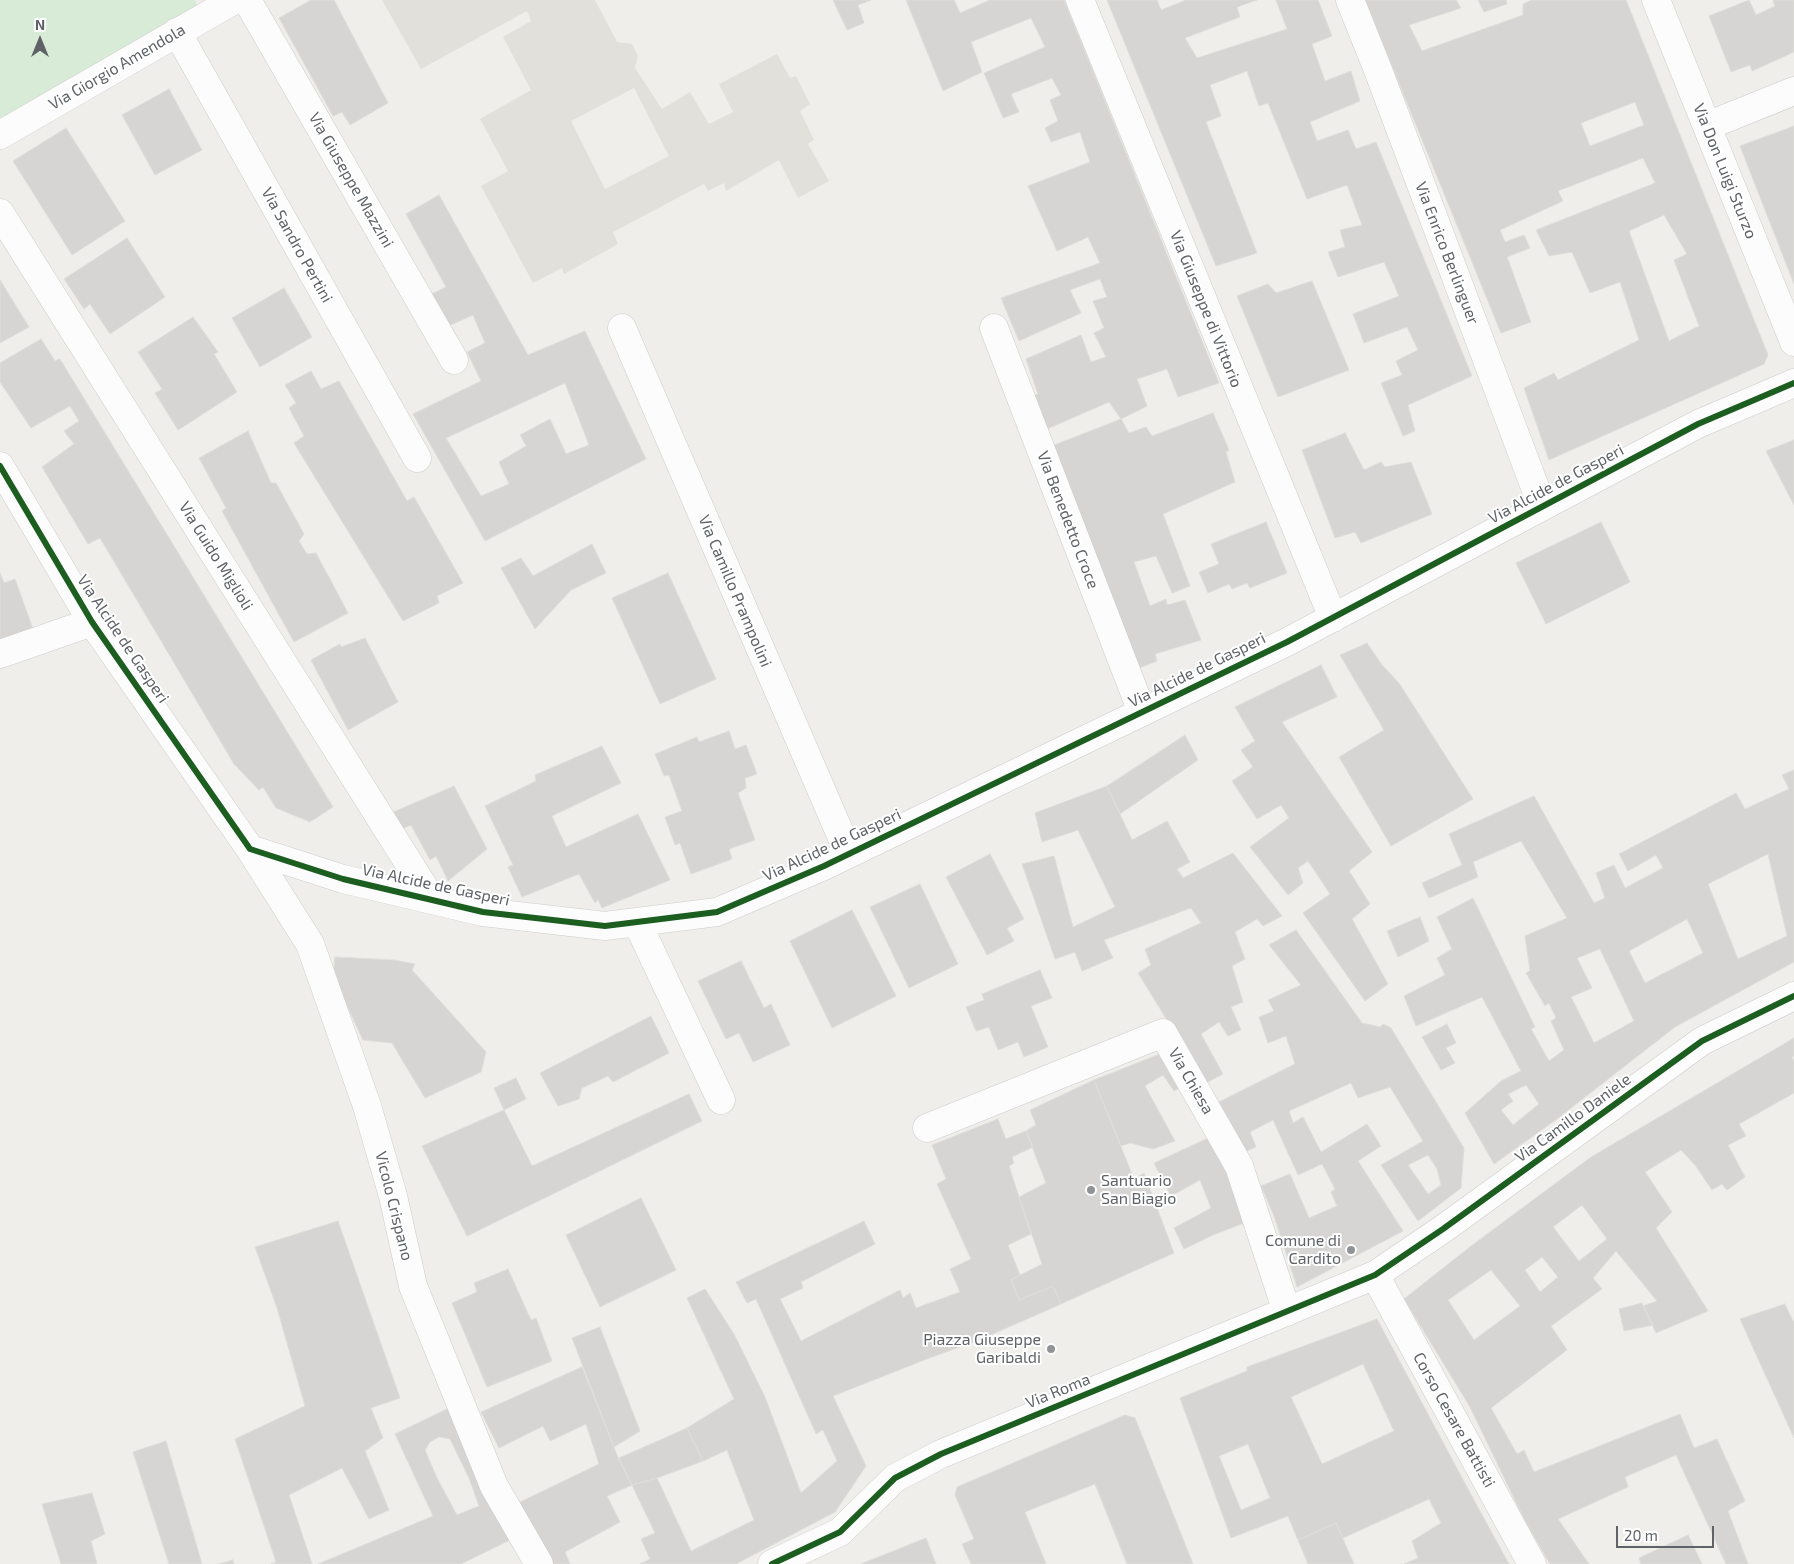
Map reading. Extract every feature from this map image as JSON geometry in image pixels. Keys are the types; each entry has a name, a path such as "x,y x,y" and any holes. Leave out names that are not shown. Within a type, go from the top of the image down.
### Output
{"street":[{"name":"Via Giorgio Amendola","path":"0,135 234,0"},
{"name":"Via Giuseppe Mazzini","path":"247,0 454,360"},
{"name":"Via Giuseppe di Vittorio","path":"1080,0 1333,618"},
{"name":"Via Enrico Berlinguer","path":"1350,0 1542,506"},
{"name":"Via Don Luigi Sturzo","path":"1656,0 1794,342"},
{"name":"Via Sandro Pertini","path":"177,32 417,458"},
{"path":"1707,126 1794,91"},
{"name":"Via Guido Miglioli","path":"0,213 432,900"},
{"name":"Via Camillo Prampolini","path":"622,328 849,854"},
{"name":"Via Benedetto Croce","path":"994,328 1142,712"},
{"name":"Via Alcide de Gasperi","path":"0,466 92,622 250,849 343,879 483,912 605,926 717,912 849,854 1333,618 1698,424 1794,384"},
{"path":"0,654 92,622"},
{"name":"Vicolo Crispano","path":"250,849 310,944 367,1106 393,1196 413,1286 494,1486 539,1564"},
{"path":"637,922 721,1100"},
{"name":"Via Camillo Daniele","path":"1375,1275 1443,1229 1702,1041 1794,996"},
{"name":"Via Chiesa","path":"927,1128 1163,1033 1239,1166 1287,1312"},
{"name":"Via Roma","path":"772,1564 840,1532 895,1478 941,1454 1375,1275"},
{"name":"Corso Cesare Battisti","path":"1375,1275 1532,1564"}],"shaded area":[{"path":"382,0 595,0 617,42 632,44 638,56 635,68 662,109 690,92 709,124 733,112 719,84 777,54 790,78 796,76 810,104 800,111 814,140 808,144 829,181 798,198 779,160 726,191 724,183 708,191 704,184 613,232 618,244 564,274 562,268 533,283 481,186 508,171 480,119 531,90 503,37 531,21 527,11 421,69","holes":["634,88 669,156 605,189 571,121"]}],"green space":[{"path":"0,0 195,0 199,10 0,119"}],"building":[{"path":"311,0 334,0 388,103 350,125 342,112 333,116 279,18"},
{"path":"833,0 871,0 858,5 864,23 847,30"},
{"path":"906,0 954,0 960,13 990,0 1064,0 1219,383 1178,397 1167,369 1137,379 1147,406 1121,419 1109,402 1047,429 1034,396 1038,394 1026,359 1081,335 1091,362 1106,357 1094,333 1104,328 1093,301 1107,297 1100,279 1070,290 1081,313 1019,341 1001,298 1100,263 1088,237 1057,251 1028,186 1090,162 1080,132 1051,142 1045,128 1058,121 1050,100 1061,95 1052,78 1011,94 1019,112 1003,118 984,73 1045,47 1031,18 971,42 982,72 943,91"},
{"path":"1107,0 1157,0 1161,10 1186,0 1257,0 1237,7 1240,17 1185,38 1197,58 1287,29 1276,0 1318,0 1332,36 1312,44 1325,81 1351,71 1360,101 1310,122 1317,141 1348,130 1356,149 1376,142 1472,376 1408,405 1415,431 1403,436 1381,383 1402,375 1396,361 1418,350 1407,327 1364,343 1353,314 1399,296 1384,262 1338,277 1328,252 1345,247 1340,230 1362,225 1347,185 1307,199 1268,103 1259,106 1247,71 1210,85 1221,116 1206,122 1257,253 1216,266"},
{"path":"1365,0 1456,0 1461,8 1409,25 1422,51 1523,15 1523,4 1532,0 1626,0 1768,355 1764,364 1549,460 1524,388 1554,373 1558,380 1639,340 1620,282 1590,293 1572,252 1549,256 1536,230 1655,183 1643,158 1558,191 1563,201 1500,230 1505,242 1524,235 1530,248 1507,257 1531,322 1501,333","holes":["1635,102 1644,125 1590,146 1581,123","1664,215 1687,254 1674,260 1699,326 1669,341 1629,231"]},
{"path":"1478,0 1506,0 1507,4 1484,12"},
{"path":"1749,0 1756,15 1775,6 1773,0 1794,0 1794,52 1752,71 1750,65 1731,72 1709,16"},
{"path":"169,89 202,150 155,175 122,115"},
{"path":"1794,126 1794,284 1740,146"},
{"path":"66,128 125,221 72,255 13,161"},
{"path":"439,195 528,355 585,331 646,459 485,541 413,414 481,381 467,352 485,343 473,315 446,327 429,295 446,287 406,214","holes":["565,383 589,445 566,454 550,419 520,435 526,446 499,462 509,484 481,496 446,438"]},
{"path":"127,238 165,297 110,334 90,304 84,309 64,279"},
{"path":"0,280 29,327 0,343"},
{"path":"1312,281 1349,370 1278,397 1237,296 1268,284 1276,293"},
{"path":"284,288 312,337 260,367 232,318"},
{"path":"193,317 218,352 214,354 237,392 178,430 155,393 162,389 138,352"},
{"path":"41,339 55,361 60,359 333,807 310,822 276,808 263,787 259,790 234,764 100,538 88,544 42,467 74,444 64,431 79,421 70,406 31,428 0,382 0,363"},
{"path":"311,371 321,389 339,381 407,501 414,497 463,583 437,596 439,603 403,621 294,443 304,436 289,408 296,403 285,385"},
{"path":"1213,413 1229,450 1226,452 1235,482 1163,514 1190,586 1172,593 1156,556 1134,562 1150,606 1166,599 1167,605 1185,600 1201,640 1155,654 1157,661 1134,670 1044,449 1121,419 1129,433 1146,427 1152,436"},
{"path":"248,431 271,483 276,483 304,534 299,541 307,554 316,553 348,613 294,642 222,511 226,508 199,458"},
{"path":"1345,433 1364,470 1381,462 1385,467 1411,462 1432,514 1361,543 1355,532 1335,538 1302,450"},
{"path":"1794,440 1794,505 1766,451"},
{"path":"1266,522 1287,573 1250,588 1247,583 1232,589 1229,584 1208,593 1199,572 1219,564 1211,544"},
{"path":"1601,522 1630,582 1546,624 1516,563"},
{"path":"592,544 606,573 571,590 535,629 501,568 521,558 533,576"},
{"path":"0,573 4,583 15,579 33,629 0,640"},
{"path":"668,573 716,679 660,704 612,598"},
{"path":"365,638 398,702 348,730 311,660 340,644 341,647"},
{"path":"1367,643 1382,665 1399,683 1473,799 1391,846 1339,757 1384,730 1340,655"},
{"path":"1321,665 1337,697 1282,722 1372,852 1349,871 1370,904 1352,919 1388,984 1365,1001 1303,913 1330,894 1308,861 1298,868 1303,883 1288,895 1250,847 1289,818 1281,805 1257,819 1232,781 1253,767 1241,750 1255,741 1235,707"},
{"path":"729,731 735,749 746,745 757,774 745,778 746,788 738,793 755,840 729,849 732,859 691,874 680,843 675,845 665,817 682,811 669,775 664,776 655,754 697,737 699,742"},
{"path":"1185,735 1198,760 1120,814 1107,786"},
{"path":"602,746 621,783 552,816 566,847 638,814 670,880 602,908 598,900 595,903 579,874 522,897 508,867 513,865 485,806 536,781 535,775"},
{"path":"1794,770 1794,962 1675,1027 1557,1119 1494,1164 1465,1113 1501,1081 1521,1071 1482,997 1416,1026 1404,996 1445,975 1437,958 1452,949 1437,917 1473,898 1535,1027 1531,1029 1549,1061 1564,1050 1551,1021 1556,1018 1549,1003 1545,1006 1526,973 1530,971 1525,936 1567,918 1521,841 1473,862 1478,877 1429,898 1422,883 1462,865 1449,834 1534,796 1594,903 1605,898 1596,873 1614,865 1625,888 1663,868 1656,855 1628,871 1619,854 1736,793 1745,809 1789,789 1782,775","holes":["1768,854 1787,936 1738,959 1708,884","1687,919 1703,953 1645,983 1629,951","1600,949 1634,1021 1594,1043 1571,997 1592,988 1577,958","1526,1085 1539,1104 1513,1125 1501,1110 1513,1101 1508,1094"]},
{"path":"454,786 487,849 448,881 436,856 430,860 411,825 402,829 391,813"},
{"path":"1107,786 1132,840 1167,821 1190,862 1177,869 1183,878 1233,853 1282,916 1263,926 1257,919 1235,932 1245,959 1232,966 1243,1002 1231,1007 1241,1030 1228,1036 1219,1022 1201,1034 1223,1074 1206,1083 1138,973 1151,965 1145,949 1201,923 1191,908 1104,940 1113,958 1082,971 1075,952 1055,959 1022,864 1054,856 1073,927 1115,907 1078,830 1042,842 1035,813"},
{"path":"990,854 1024,919 1007,928 1014,941 987,955 946,877"},
{"path":"920,884 958,964 909,988 870,907"},
{"path":"852,910 896,996 832,1028 790,941"},
{"path":"1420,917 1429,941 1398,957 1387,931"},
{"path":"1296,930 1362,1023 1380,1027 1383,1024 1391,1028 1464,1148 1461,1188 1418,1221 1381,1165 1423,1141 1390,1087 1358,1098 1351,1083 1289,1111 1293,1123 1303,1117 1321,1152 1367,1124 1381,1146 1358,1161 1403,1231 1297,1287 1274,1216 1261,1186 1290,1174 1309,1218 1337,1206 1331,1192 1335,1189 1322,1164 1298,1175 1273,1120 1250,1132 1256,1147 1242,1153 1217,1103 1295,1064 1286,1036 1268,1043 1259,1017 1274,1011 1268,1000 1301,985 1269,945","holes":["1428,1155 1437,1169 1441,1185 1428,1194 1408,1165"]},
{"path":"335,957 394,960 415,964 412,970 486,1052 481,1072 425,1098 392,1043 363,1040 333,976"},
{"path":"741,961 764,1008 771,1004 790,1045 753,1062 739,1033 726,1039 698,981"},
{"path":"1040,970 1052,998 1031,1006 1048,1047 1024,1057 1018,1042 998,1050 989,1027 976,1031 966,1007 984,1000 982,994"},
{"path":"651,1016 669,1053 613,1082 608,1076 582,1088 579,1099 558,1106 540,1073"},
{"path":"1447,1024 1456,1043 1446,1048 1455,1063 1441,1070 1422,1037"},
{"path":"1794,1038 1794,1056 1792,1057 1794,1061 1794,1093 1739,1124 1746,1136 1728,1145 1745,1177 1727,1190 1722,1184 1712,1190 1695,1165 1681,1150 1645,1172 1672,1212 1656,1228 1708,1311 1656,1333 1643,1306 1657,1301 1616,1251 1593,1278 1602,1289 1551,1326 1567,1350 1491,1408 1517,1454 1524,1450 1534,1472 1680,1414 1694,1448 1717,1439 1745,1501 1728,1511 1748,1564 1726,1564 1676,1455 1625,1477 1628,1487 1558,1519 1589,1564 1550,1564 1524,1519 1470,1407 1404,1299 1471,1246 1591,1157","holes":["1582,1205 1607,1239 1579,1261 1553,1227","1542,1257 1558,1277 1540,1292 1525,1270","1491,1270 1520,1306 1474,1340 1448,1300"]},
{"path":"1165,1052 1185,1085 1174,1091 1163,1075 1145,1086 1175,1141 1153,1149 1130,1143 1121,1146 1094,1080"},
{"path":"516,1078 526,1099 504,1110 494,1088"},
{"name":"Santuario San Biagio","path":"1094,1080 1134,1179 1144,1173 1174,1253 1061,1304 1053,1286 1019,1300 1011,1280 1042,1264 1019,1197 1046,1183 1026,1131 1036,1125 1030,1110"},
{"path":"689,1094 702,1121 467,1236 422,1146 504,1110 532,1166"},
{"path":"998,1119 1006,1139 1026,1131 1033,1147 1012,1157 1014,1163 1009,1166 1031,1234 1008,1245 1020,1275 1011,1280 1019,1300 1053,1286 1061,1304 977,1341 833,1396 866,1466 835,1512 736,1564 640,1564 650,1559 641,1539 655,1533 632,1485 657,1478 691,1551 754,1520 727,1450 703,1461 687,1428 734,1399 687,1298 705,1289 734,1334 765,1397 801,1493 837,1461 823,1430 816,1434 756,1299 747,1303 736,1282 864,1221 875,1244 801,1282 803,1288 780,1299 801,1341 900,1290 903,1298 910,1293 916,1308 960,1292 950,1269 971,1259 937,1184 946,1179 932,1145"},
{"path":"1217,1134 1252,1220 1213,1235 1184,1249 1174,1228 1211,1208 1200,1180 1171,1196 1154,1163"},
{"path":"641,1198 676,1270 600,1307 566,1235"},
{"path":"338,1221 400,1398 371,1408 383,1438 365,1451 389,1510 369,1519 342,1468 289,1495 312,1564 271,1564 276,1562 235,1439 305,1406 277,1308 255,1247"},
{"path":"508,1269 531,1320 536,1318 552,1361 487,1387 452,1303 477,1292 474,1283"},
{"path":"1642,1303 1653,1325 1624,1331 1619,1309"},
{"path":"1785,1304 1794,1321 1794,1438 1740,1319"},
{"path":"1377,1319 1509,1564 1404,1564 1418,1558 1412,1541 1441,1523 1429,1499 1343,1538 1336,1523 1298,1540 1288,1516 1231,1538 1180,1398 1247,1371 1247,1367","holes":["1363,1364 1394,1431 1322,1464 1291,1397","1248,1444 1270,1498 1241,1510 1219,1456"]},
{"path":"600,1327 640,1431 614,1447 572,1338"},
{"path":"582,1367 619,1460 632,1485 607,1496 620,1522 565,1552 570,1564 549,1564 516,1504 599,1464 586,1424 550,1441 543,1426 499,1448 481,1412"},
{"path":"449,1408 510,1540 461,1564 318,1564 433,1516 395,1434","holes":["439,1437 450,1439 469,1478 479,1506 457,1515 437,1478 425,1450 430,1442"]},
{"path":"1125,1415 1135,1418 1193,1564 1127,1564 1095,1484 1025,1512 1046,1564 971,1564 962,1544 974,1539 955,1495 957,1487"},
{"path":"687,1428 703,1461 632,1485 619,1458"},
{"path":"166,1441 202,1564 169,1564 133,1452"},
{"path":"92,1493 105,1534 91,1541 97,1564 61,1564 42,1504"},
{"path":"1336,1523 1354,1564 1308,1564 1298,1540"},
{"path":"1688,1535 1702,1564 1641,1564 1639,1558"},
{"path":"926,1538 936,1564 861,1564"},
{"path":"233,1560 234,1564 219,1564"}],"cycle path":[{"path":"0,466 92,622 250,849 343,879 483,912 605,926 717,912 824,866 1287,642 1698,424 1794,383"},
{"path":"772,1564 840,1532 895,1478 941,1454 1375,1275 1443,1229 1702,1041 1794,996"}],"place":[{"name":"Santuario San Biagio","path":"1091,1190"},
{"name":"Comune di Cardito","path":"1351,1250"},
{"name":"Piazza Giuseppe Garibaldi","path":"1051,1349"}]}
